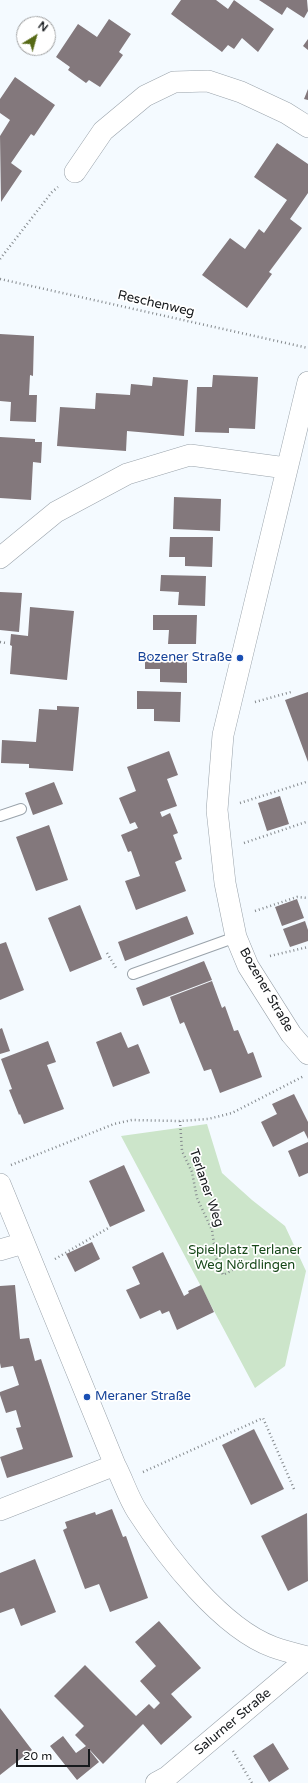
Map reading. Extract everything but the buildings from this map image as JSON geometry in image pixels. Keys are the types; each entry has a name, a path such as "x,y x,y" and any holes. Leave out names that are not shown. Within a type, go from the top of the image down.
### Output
{"street":[{"path":"76,172 102,131 145,96 174,82 208,81 241,92 286,113 308,127"},
{"name":"Bozener Straße","path":"308,382 228,710 223,735 217,810 225,883 234,928 248,966 291,1034 308,1054"},
{"path":"0,558 56,512 127,474 190,455 286,468"},
{"path":"4,1175 24,1243 119,1473 136,1510 195,1588 223,1616 272,1647 308,1658"},
{"path":"0,1250 24,1243"},
{"path":"0,1510 119,1473"},
{"name":"Salurner Straße","path":"156,1783 167,1777 308,1658"}],"lane":[{"path":"0,816 21,809"},
{"path":"133,974 234,928"}],"path":[{"path":"0,259 52,192 76,172"},
{"name":"Reschenweg","path":"0,279 308,348"},
{"path":"0,642 6,642"},
{"path":"228,710 291,692"},
{"path":"217,810 306,782"},
{"path":"221,851 306,822"},
{"path":"234,928 297,897 308,898"},
{"path":"248,966 272,955 308,947"},
{"path":"4,1175 114,1124 132,1120 180,1121 208,1119 232,1113 308,1074"},
{"name":"Terlaner Weg","path":"180,1121 182,1151 192,1172 198,1198 212,1230 216,1258 223,1274 242,1265 253,1264"},
{"path":"35,1270 110,1227"},
{"path":"119,1473 263,1418 294,1489"},
{"path":"221,1732 252,1783"}],"green space":[{"name":"Spielplatz Terlaner Weg Nördlingen","path":"207,1124 222,1173 252,1200 285,1226 306,1271 285,1366 255,1388 121,1136"}],"place":[{"name":"Bozener Straße","path":"240,658"},
{"name":"Meraner Straße","path":"87,1397"}]}
